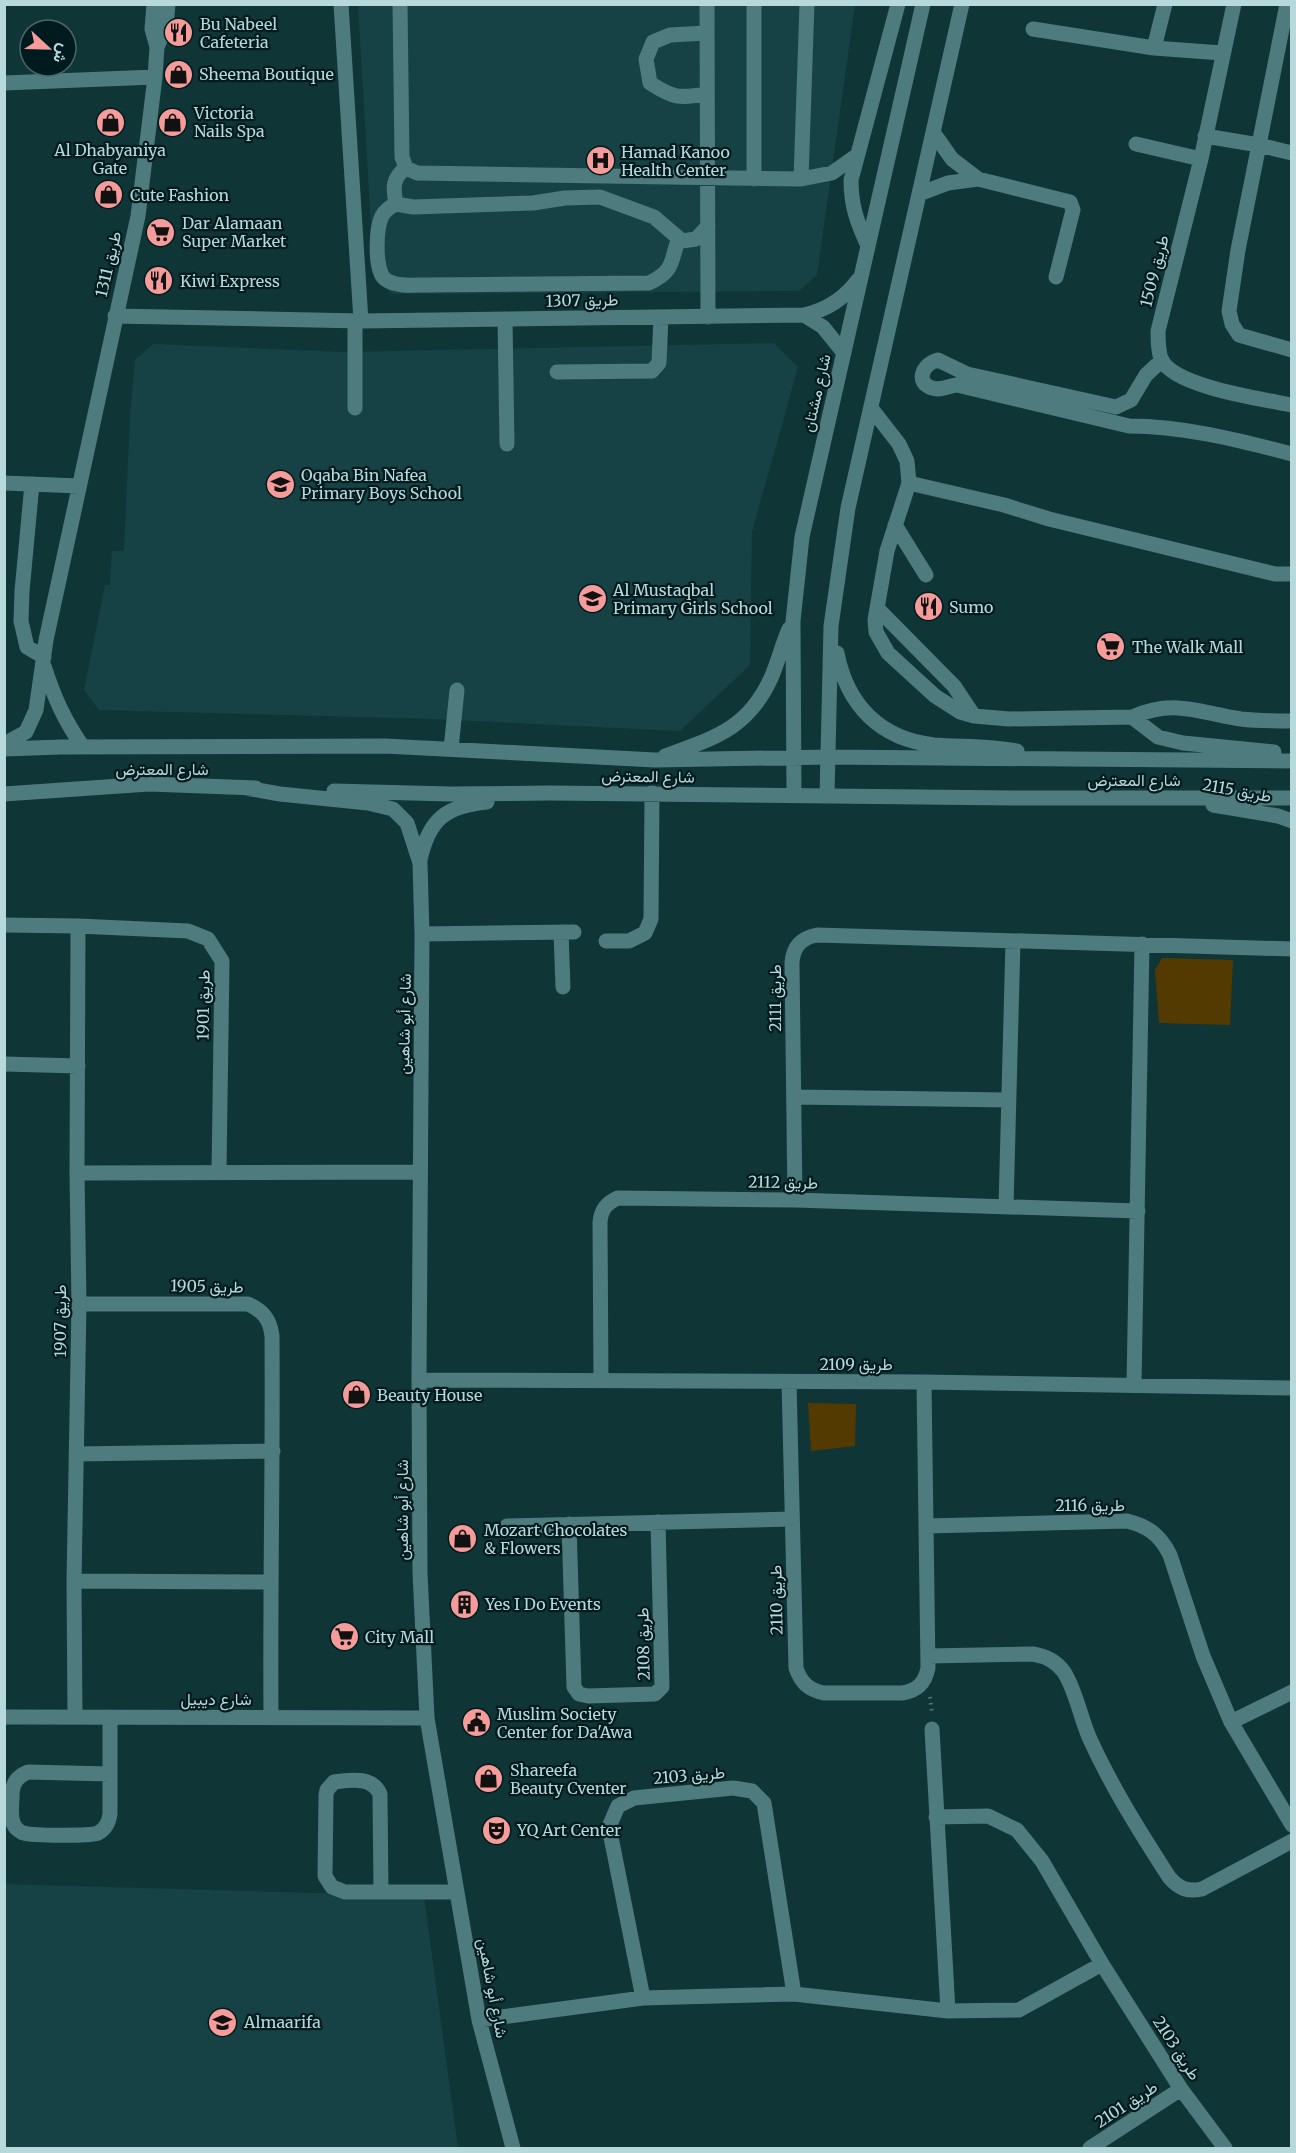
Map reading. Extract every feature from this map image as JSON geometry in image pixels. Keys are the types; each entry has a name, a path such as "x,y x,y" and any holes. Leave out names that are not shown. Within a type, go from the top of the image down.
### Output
{"street":[{"name":"طريق 1311","path":"4,744 26,732 36,710 79,486 138,216 155,77 157,47 152,29 154,4"},
{"name":"طريق 1311","path":"157,47 166,26 168,4"},
{"path":"341,4 358,321 355,408"},
{"path":"400,4 402,157 406,168 417,173 801,179 832,173 856,156"},
{"path":"707,4 708,317"},
{"path":"754,4 754,179"},
{"path":"801,179 807,4"},
{"path":"868,246 851,203 850,180 898,4"},
{"name":"شارع مشتان","path":"794,796 793,621 802,537 923,4"},
{"path":"827,796 831,626 848,508 962,4"},
{"path":"1154,48 1165,4"},
{"name":"طريق 1509","path":"1162,360 1158,346 1158,331 1201,159 1234,4"},
{"path":"1287,4 1238,250 1229,311 1232,324 1239,335 1292,350"},
{"path":"1033,29 1154,48 1222,53"},
{"path":"707,33 670,35 654,42 646,59 650,83 666,93 679,98 707,94"},
{"path":"4,83 155,77"},
{"path":"933,132 952,159 978,179"},
{"path":"1205,136 1292,153"},
{"path":"1136,144 1201,159"},
{"path":"396,204 394,181 398,174 406,168"},
{"path":"919,194 948,183 978,179 1072,204 1073,210 1056,277"},
{"path":"678,239 671,266 663,276 649,283 392,284 383,278 378,268 377,230 382,216 388,208 396,204 414,207 532,203 566,198 600,197 654,217 678,239 688,241 696,239 708,226"},
{"name":"طريق 1307","path":"115,315 358,321 804,315 831,306 852,288 861,276"},
{"path":"804,315 823,327 844,353"},
{"path":"557,372 652,371 659,363 661,317"},
{"path":"505,319 507,444"},
{"path":"1292,405 1183,379 1172,372 1162,360 1146,375 1131,400 1116,407 967,374 938,360 929,363 923,370 922,378 926,386 934,389 957,385 1129,426 1157,426 1206,433 1292,454"},
{"path":"871,408 899,444 907,461 909,483 883,573 875,620 876,632 888,652 947,705 960,712 993,719 1132,717 1159,709 1191,708 1239,719 1292,721"},
{"path":"4,483 79,486"},
{"path":"909,483 1275,574 1292,574"},
{"path":"32,484 21,621 27,647 44,660 54,696 66,723 83,747"},
{"path":"895,525 926,575"},
{"path":"877,608 954,686 974,716"},
{"path":"656,760 727,731 749,712 761,697 772,676 784,639 793,621"},
{"path":"831,626 840,671 845,684 861,709 886,730 919,742 1009,749 1024,752 1042,760"},
{"path":"451,749 457,690"},
{"path":"1132,717 1158,737 1183,743 1292,756"},
{"name":"شارع المعترض","path":"4,749 385,746 656,760 828,757 1292,761"},
{"name":"شارع المعترض","path":"4,794 149,784 450,794 652,793 794,796 1292,798"},
{"name":"شارع أبو شاهين","path":"246,788 280,794 368,803 393,809 407,823 420,863"},
{"name":"شارع أبو شاهين","path":"513,2148 479,2020 427,1718 420,1573 422,934 420,863 424,843 435,822 450,810 467,804 550,793"},
{"path":"606,941 629,941 645,933 651,918 652,793"},
{"name":"طريق 2115","path":"1175,798 1278,816 1292,821"},
{"name":"طريق 1901","path":"4,925 78,926 188,932 208,939 222,961 219,1172"},
{"name":"طريق 1907","path":"75,1717 78,926"},
{"path":"422,934 568,932 562,987"},
{"name":"طريق 2111","path":"795,1200 792,963 796,947 801,941 817,935 1292,949"},
{"path":"1006,1207 1013,941"},
{"path":"1134,1385 1142,944"},
{"path":"4,1065 78,1066"},
{"path":"794,1097 1009,1100"},
{"path":"77,1173 420,1172"},
{"name":"طريق 2112","path":"601,1381 600,1222 604,1207 610,1201 626,1197 795,1200 1138,1211"},
{"name":"طريق 1905","path":"78,1304 237,1303 258,1308 266,1316 272,1336 271,1717"},
{"name":"طريق 2109","path":"419,1380 924,1382 1292,1388"},
{"name":"طريق 2110","path":"789,1382 796,1668 799,1678 814,1691 824,1693 902,1694 912,1692 926,1677"},
{"path":"924,1382 928,1656 926,1677"},
{"path":"76,1454 273,1451"},
{"path":"507,1526 792,1519"},
{"name":"طريق 2116","path":"926,1526 1127,1521 1153,1532 1163,1542 1170,1555 1203,1656 1231,1722 1292,1826"},
{"name":"طريق 2108","path":"569,1524 574,1687 579,1694 588,1696 655,1694 662,1687 657,1522"},
{"path":"74,1581 270,1582"},
{"path":"928,1656 1033,1654 1059,1665 1069,1682 1088,1736 1123,1803 1169,1877 1183,1889 1193,1891 1202,1889 1292,1841"},
{"path":"1231,1722 1292,1692"},
{"name":"شارع ديبيل","path":"4,1717 427,1718"},
{"path":"110,1717 110,1774 109,1820 102,1830 97,1833 29,1834 14,1826 12,1786 21,1774 28,1772 110,1774"},
{"path":"932,1729 948,2011"},
{"path":"381,1892 380,1794 374,1784 368,1781 334,1782 327,1790 325,1876 332,1887 338,1890 381,1892 456,1892"},
{"name":"طريق 2103","path":"643,1998 609,1827 618,1806 634,1798 733,1788 752,1791 764,1803 794,1994"},
{"name":"طريق 2103","path":"936,1816 988,1816 1017,1830 1042,1861 1102,1964 1181,2089 1226,2148"},
{"path":"479,2020 643,1998 794,1994 948,2011 1019,2010 1102,1964"},
{"name":"طريق 2101","path":"1090,2148 1181,2089"}],"path":[{"path":"926,1677 932,1729"}],"shaded area":[{"name":"Hamad Kanoo Health Center","path":"358,5 855,5 817,275 799,291 392,294 374,279"},
{"path":"774,343 798,367 752,532 750,665 680,731 433,719 99,710 84,690 105,585 110,585 112,551 124,551 135,360 153,344 345,352"},
{"path":"1162,958 1233,960 1230,1025 1159,1023 1155,970"},
{"path":"808,1403 856,1404 855,1446 811,1451"},
{"name":"Almaarifa","path":"5,1884 424,1896 458,2148 5,2148"}],"place":[{"name":"Bu Nabeel Cafeteria","path":"179,33"},
{"name":"Sheema Boutique","path":"178,74"},
{"name":"Al Dhabyaniya Gate","path":"110,122"},
{"name":"Victoria Nails Spa","path":"173,122"},
{"name":"Hamad Kanoo Health Center","path":"600,161"},
{"name":"Cute Fashion","path":"109,195"},
{"name":"Dar Alamaan Super Market","path":"161,232"},
{"name":"Kiwi Express","path":"159,281"},
{"name":"Oqaba Bin Nafea Primary Boys School","path":"280,484"},
{"name":"Al Mustaqbal Primary Girls School","path":"592,599"},
{"name":"Sumo","path":"928,607"},
{"name":"The Walk Mall","path":"1111,647"},
{"name":"Beauty House","path":"356,1395"},
{"name":"Mozart Chocolates & Flowers","path":"463,1539"},
{"name":"Yes I Do Events","path":"464,1604"},
{"name":"City Mall","path":"344,1637"},
{"name":"Muslim Society Center for Da'Awa","path":"476,1723"},
{"name":"Shareefa Beauty Cventer","path":"489,1779"},
{"name":"YQ Art Center","path":"496,1830"},
{"name":"Almaarifa","path":"223,2022"}]}
